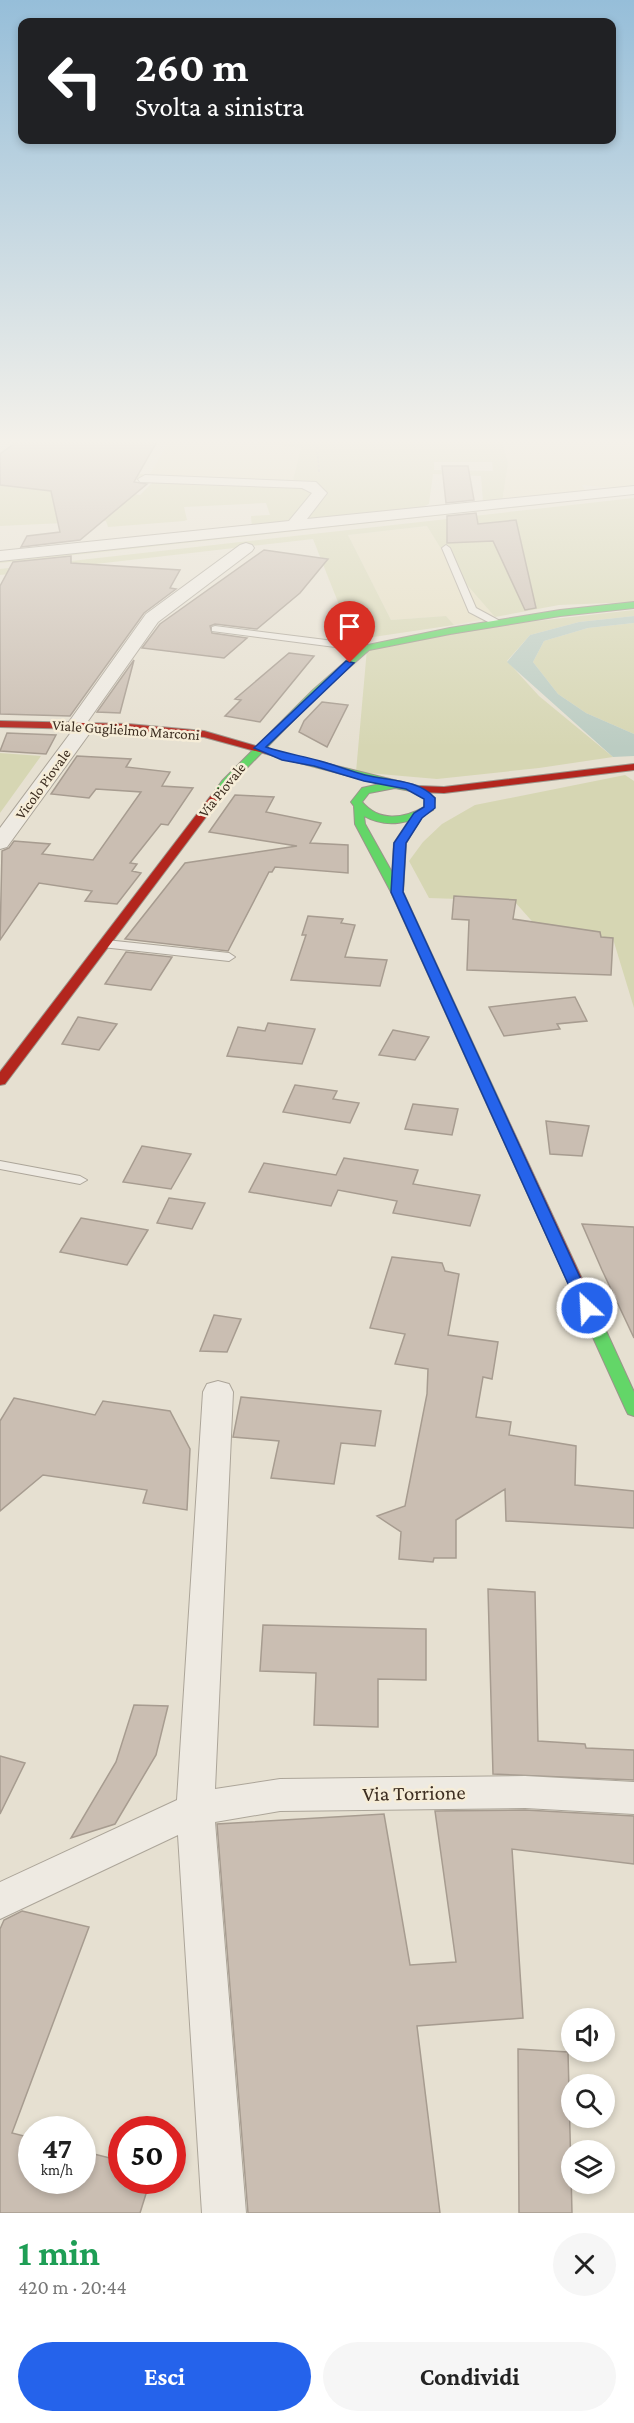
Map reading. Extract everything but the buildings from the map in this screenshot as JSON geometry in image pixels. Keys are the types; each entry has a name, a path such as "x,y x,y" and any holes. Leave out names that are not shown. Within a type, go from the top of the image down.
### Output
{"main road":[{"path":"366,648 497,623 634,605"},
{"name":"Via Piovale","path":"0,1081 226,783 316,692 366,648"},
{"name":"Viale Guglielmo Marconi","path":"0,724 128,727 204,735 259,748 286,758 324,780"},
{"name":"Viale Guglielmo Marconi","path":"286,758 418,789 444,790 516,781"},
{"path":"344,791 357,805 374,817 385,819 418,815 425,812 431,803 516,781 634,767"},
{"path":"395,784 372,787 363,791 357,805 360,824 397,892 634,1410"},
{"path":"418,789 425,793 431,803"},
{"path":"397,892 400,843 418,815"}],"street":[{"path":"0,556 140,541"},
{"name":"Vicolo Piovale","path":"0,843 80,726 142,629 152,618 246,548"},
{"path":"218,1392 195,1809 224,2213"},
{"name":"Via Torrione","path":"0,1900 195,1809 280,1795 525,1792 634,1798"}],"lane":[{"path":"446,548 472,610 497,623"},
{"path":"214,629 366,648"},
{"path":"106,944 229,957"},
{"path":"0,1165 80,1180"}],"shaded area":[{"path":"351,541 436,541 454,570 495,617 454,625 446,616 391,620"},
{"path":"634,616 634,623 588,628 544,641 533,662 558,694 586,713 634,734 634,756 613,757 507,662 530,635 579,622"}],"green space":[{"path":"173,541 201,541 0,563 0,559"},
{"path":"248,541 293,541 0,575 0,569"},
{"path":"314,541 351,541 391,620 446,616 454,625 353,640"},
{"path":"436,541 634,541 634,602 559,605 495,617 454,570"},
{"path":"634,610 634,616 579,622 530,635 507,661 539,696 613,757 437,779 356,772 367,649 510,624"},
{"path":"634,623 634,734 586,713 558,694 533,662 544,641 588,628"},
{"path":"0,753 41,756 0,813"},
{"path":"625,775 634,781 634,1008 613,939 538,928 514,901 429,898 409,861 423,842 442,824 475,805"}],"traffic: fast":[{"path":"217,795 226,783 316,692 366,648 450,631 560,613 634,605"},
{"path":"296,759 395,785"},
{"path":"395,785 414,788 430,798 429,808 411,817 390,820 371,816 356,802 366,790 395,785"},
{"path":"358,808 360,824 397,892 497,1111"},
{"path":"589,1311 634,1410"}],"traffic: jam":[{"path":"0,724 128,727 204,734 296,759"},
{"path":"418,789 444,790 634,767"},
{"path":"0,1081 217,795"},
{"path":"397,892 400,843 418,815"},
{"path":"497,1111 589,1311"}],"route":[{"path":"350,663 316,692 277,733 259,748 286,758 315,763 364,778 408,786 418,789 430,798 429,808 418,815 400,843 397,892 587,1308"}]}
